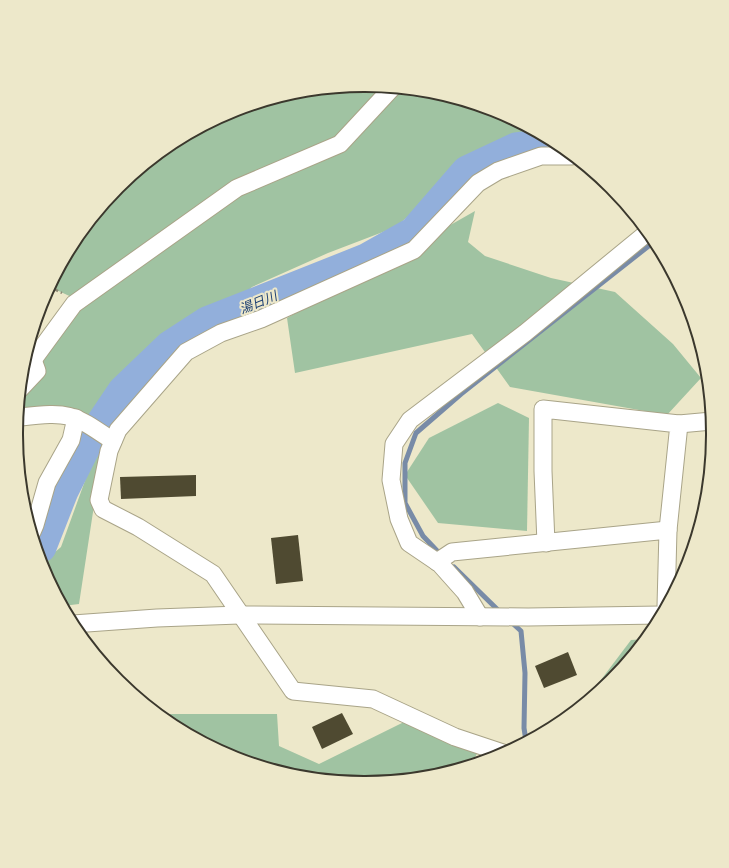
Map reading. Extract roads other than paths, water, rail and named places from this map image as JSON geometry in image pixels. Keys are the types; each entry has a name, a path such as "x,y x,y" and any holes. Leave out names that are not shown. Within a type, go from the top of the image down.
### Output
{"street":[{"path":"32,359 74,304 237,188 340,144 387,93"},
{"path":"495,750 455,736 373,699 293,691 239,615 213,574 138,527 103,509 99,500 113,441 118,430 186,352 221,333 260,319 414,250 478,184 498,171 541,156 562,156"},
{"path":"480,617 464,592 437,562 409,543 399,520 391,480 394,444 410,420 525,333 643,236"},
{"path":"27,381 37,371 30,366"},
{"path":"546,543 543,471 543,409 679,424 705,422"},
{"path":"24,417 52,413 71,416 113,441"},
{"path":"35,524 47,483 71,440 76,418"},
{"path":"666,593 668,530 679,424"},
{"path":"437,562 452,552 668,530"},
{"path":"81,623 157,618 239,615 480,617 654,615"}],"waterway":[{"name":"湯日川","path":"42,546 63,491 84,449 123,391 170,346 207,322 366,259 414,232 467,171 516,148 545,144"},
{"path":"442,556 423,536 405,503 405,463 416,433 461,394 649,246"},
{"path":"454,567 500,612"},
{"path":"510,621 521,631 525,673 525,735"}]}
